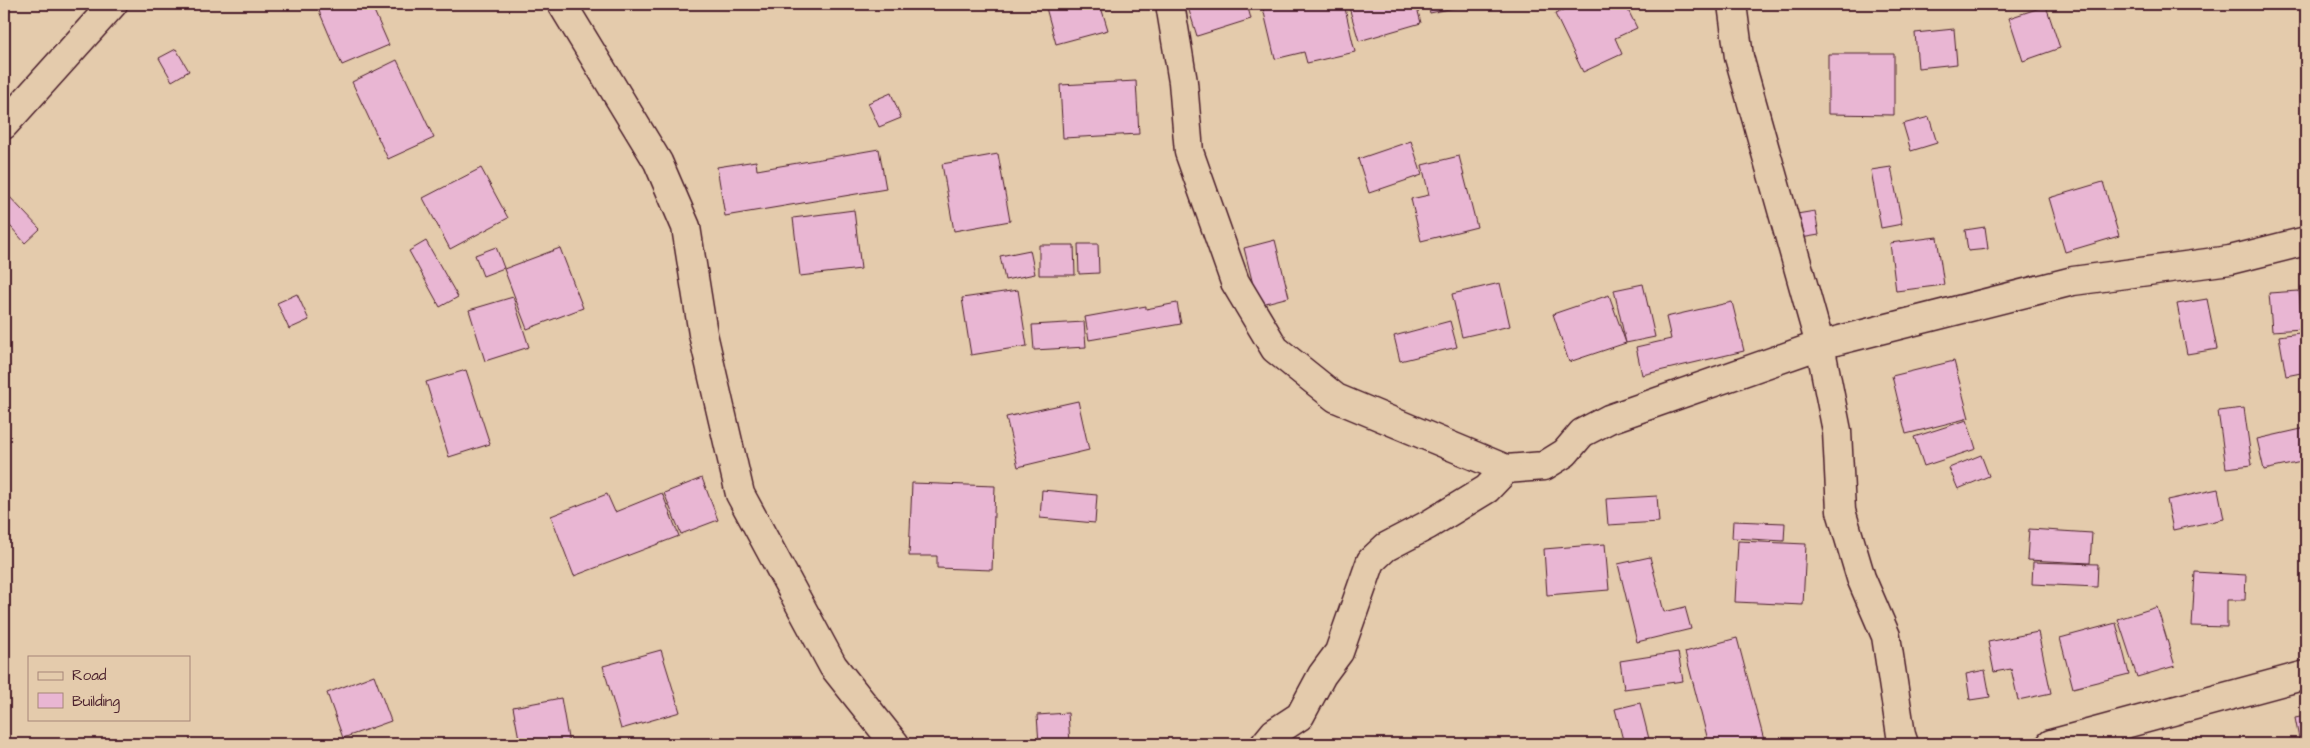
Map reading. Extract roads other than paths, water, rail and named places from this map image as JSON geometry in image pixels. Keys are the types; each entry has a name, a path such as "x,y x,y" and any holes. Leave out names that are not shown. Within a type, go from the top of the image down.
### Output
{"street":[{"path":"4,125 113,4"},
{"path":"562,4 658,162 686,227 703,334 740,494 832,666 895,744"},
{"path":"1170,4 1183,82 1189,152 1235,282 1275,349 1336,398 1506,469 1544,466 1565,453 1582,433 1609,419 1820,345 2073,281 2230,260 2306,241"},
{"path":"1732,4 1739,57 1820,345 1837,431 1841,511 1861,578 1886,636 1910,741"},
{"path":"1265,744 1274,733 1300,716 1322,675 1339,652 1371,561 1386,548 1428,526 1487,489 1506,469"},
{"path":"2051,744 2306,675"}]}
